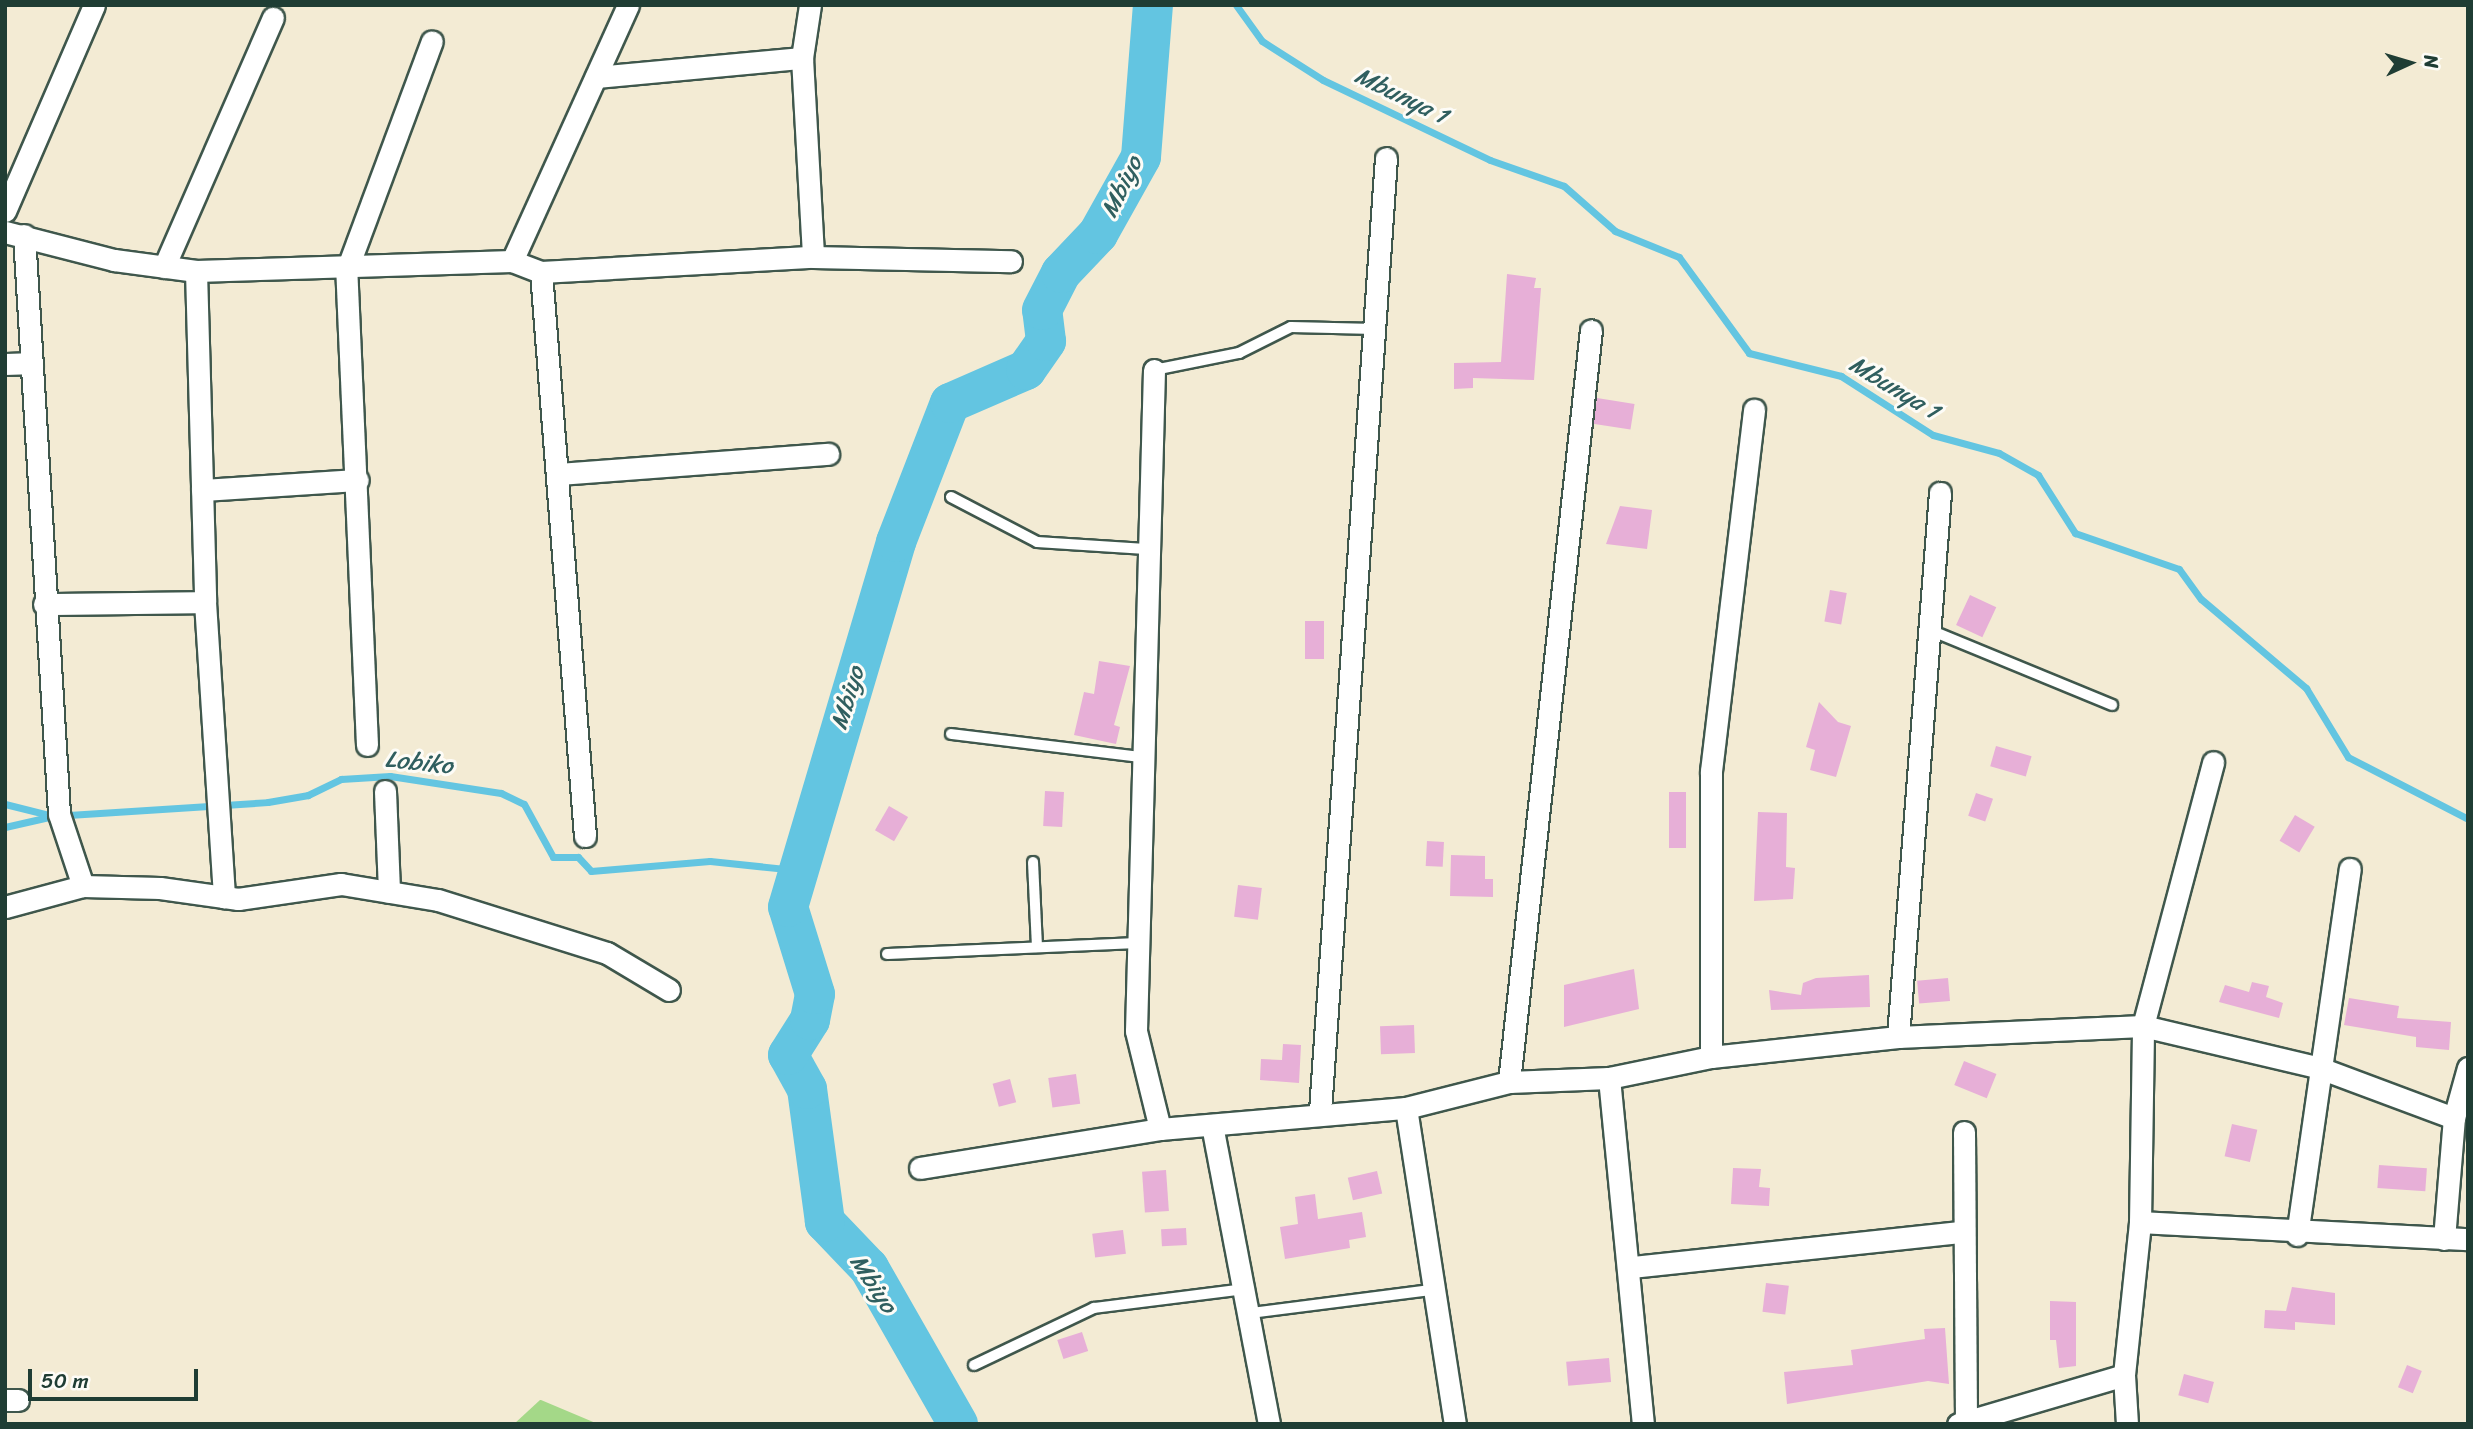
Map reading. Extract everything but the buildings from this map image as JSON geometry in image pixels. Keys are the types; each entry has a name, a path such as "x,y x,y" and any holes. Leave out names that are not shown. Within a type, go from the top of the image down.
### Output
{"street":[{"path":"5,211 94,5"},
{"path":"512,261 628,5"},
{"path":"810,5 802,58 813,257"},
{"path":"164,267 273,18"},
{"path":"367,745 358,481 346,272 432,41"},
{"path":"596,77 802,58"},
{"path":"1320,1111 1386,158"},
{"path":"83,886 58,814 32,363 14,233 164,267 196,271 346,272 512,261 541,272 813,257 1011,261"},
{"path":"196,271 205,602 224,897"},
{"path":"541,272 559,474 585,836"},
{"path":"1509,1082 1591,330"},
{"path":"5,364 32,363"},
{"path":"1154,370 1146,549 1136,1031 1160,1129"},
{"path":"1711,1057 1711,771 1754,410"},
{"path":"559,474 828,454"},
{"path":"202,490 358,481"},
{"path":"1898,1037 1940,493"},
{"path":"44,604 205,602"},
{"path":"2127,1424 2124,1375 2140,1222 2143,1026 2213,762"},
{"path":"385,791 389,892"},
{"path":"2297,1235 2350,869"},
{"path":"5,907 83,886 224,897 341,884 438,900 607,953 669,990"},
{"path":"920,1168 1160,1129 1320,1111 1406,1108 1509,1082 1609,1078 1711,1057 1898,1037 2143,1026 2320,1068 2454,1118"},
{"path":"2444,1239 2454,1118 2468,1068"},
{"path":"1609,1078 1632,1267 1643,1424"},
{"path":"1406,1108 1430,1290 1455,1424"},
{"path":"1212,1125 1251,1313 1269,1424"},
{"path":"1964,1132 1961,1232 1962,1423 2124,1375"},
{"path":"2140,1222 2297,1235 2468,1239"},
{"path":"1632,1267 1961,1232"}],"lane":[{"path":"1154,370 1239,353 1291,327 1375,330"},
{"path":"951,497 1037,542 1146,549"},
{"path":"1930,630 2112,705"},
{"path":"951,734 1142,757"},
{"path":"1033,862 1037,947"},
{"path":"887,954 1138,943"},
{"path":"974,1365 1094,1308 1246,1289"},
{"path":"1251,1313 1430,1290"}],"green space":[{"path":"541,1400 598,1424 514,1424"}],"waterway":[{"name":"Mbiyo","path":"958,1424 869,1268 825,1222 807,1089 788,1055 810,1020 815,994 788,907 896,542 950,403 1026,370 1046,341 1042,310 1061,273 1098,234 1141,157 1153,5"},
{"name":"Mbunya 1","path":"1236,5 1262,41 1323,80 1490,160 1564,186 1615,231 1679,257 1749,353 1841,376 1933,435 1999,453 2038,475 2075,533 2179,569 2201,599 2306,688 2348,757 2468,819"},
{"name":"Lobiko","path":"5,804 53,816 268,802 308,795 341,779 390,776 501,793 524,804 553,857 578,857 591,871 710,861 795,870"},
{"path":"5,827 49,817"}]}
